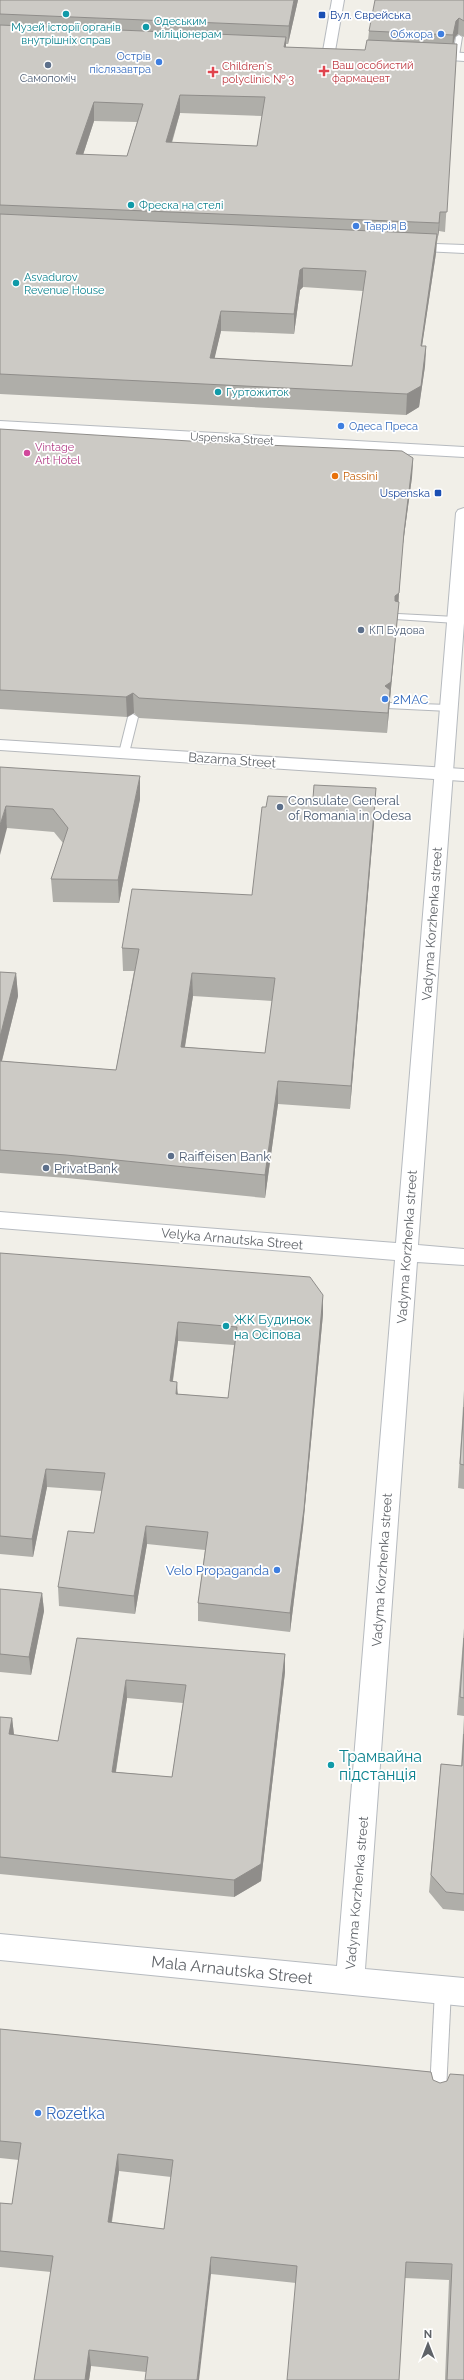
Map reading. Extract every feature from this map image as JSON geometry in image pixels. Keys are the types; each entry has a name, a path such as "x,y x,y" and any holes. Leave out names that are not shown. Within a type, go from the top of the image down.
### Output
{"main road":[{"path":"329,51 338,0"},
{"path":"313,50 345,51"},
{"path":"416,55 460,57"},
{"path":"392,246 464,249"},
{"name":"Uspenska Street","path":"0,426 464,452"},
{"name":"Vadyma Korzhenka street","path":"350,1981 407,1253 454,774 449,708 464,513"},
{"name":"Bazarna Street","path":"0,746 454,774"},
{"name":"Velyka Arnautska Street","path":"0,1220 464,1257"},
{"name":"Mala Arnautska Street","path":"0,1947 454,1991"}],"lane":[{"path":"459,37 460,57"},
{"path":"398,617 456,620"},
{"path":"390,706 449,708"},
{"path":"124,753 133,717"},
{"path":"438,2091 454,1991"}],"building":[{"path":"0,0 294,0 289,26 0,14"},
{"path":"375,0 464,0 464,21 459,18 456,21 453,35 369,31"},
{"path":"0,25 286,37 284,47 365,50 367,40 457,44 447,212 440,212 439,223 0,205","holes":["180,95 265,97 257,146 166,142","94,102 143,104 127,156 76,154"]},
{"path":"0,214 437,234 421,346 426,346 421,386 407,394 0,374","holes":["303,268 366,271 352,366 210,358 221,311 294,314 300,270"]},
{"path":"0,429 221,443 402,451 413,458 404,532 399,593 395,596 395,601 399,602 391,682 385,686 390,690 388,713 139,698 133,693 126,697 0,690"},
{"path":"0,767 140,776 118,880 51,879 68,828 53,809 6,806 0,825"},
{"path":"314,785 376,788 351,1086 278,1081 265,1175 66,1155 0,1150 0,1061 116,1070 139,949 122,948 132,889 252,895 262,807 266,807 268,796 313,798","holes":["192,973 275,978 265,1053 181,1047"]},
{"path":"0,972 16,973 0,1037"},
{"path":"0,1253 310,1277 323,1295 304,1509 290,1613 198,1603 208,1532 146,1526 134,1596 58,1587 68,1531 94,1533 105,1473 46,1469 32,1539 0,1536","holes":["178,1322 237,1327 228,1398 176,1394 177,1382 170,1381"]},
{"path":"464,1407 464,1465 460,1464"},
{"path":"0,1589 42,1593 29,1657 0,1654"},
{"path":"77,1638 285,1654 261,1864 234,1880 0,1857 0,1717 12,1718 9,1734 58,1741","holes":["126,1680 186,1685 172,1777 112,1772"]},
{"path":"464,1638 464,1698 460,1697"},
{"path":"464,1734 464,1894 446,1892 431,1875 441,1764 462,1766"},
{"path":"0,2029 431,2072 433,2080 440,2083 447,2081 450,2074 464,2075 464,2380 447,2380 452,2264 406,2262 399,2380 287,2380 297,2266 211,2257 197,2380 145,2380 148,2357 89,2350 85,2380 34,2380 53,2256 0,2251 0,2203 12,2204 21,2143 0,2141","holes":["118,2154 173,2160 164,2229 108,2222"]}],"place":[{"name":"Музей історії органів внутрішніх справ","path":"66,14"},
{"name":"Вул. Єврейська","path":"322,15"},
{"name":"Одеським міліціонерам","path":"146,27"},
{"name":"Обжора","path":"441,34"},
{"name":"Острів післязавтра","path":"159,62"},
{"name":"Самопоміч","path":"48,65"},
{"name":"Ваш особистий фармацевт","path":"324,71"},
{"name":"Children's polyclinic № 3","path":"213,72"},
{"name":"Фреска на стелі","path":"131,205"},
{"name":"Таврія В","path":"356,226"},
{"name":"Asvadurov Revenue House","path":"16,283"},
{"name":"Гуртожиток","path":"218,392"},
{"name":"Одеса Преса","path":"341,426"},
{"name":"Vintage Art Hotel","path":"27,453"},
{"name":"Passini","path":"335,476"},
{"name":"Uspenska","path":"438,493"},
{"name":"КП Будова","path":"361,630"},
{"name":"2MAC","path":"385,699"},
{"name":"Consulate General of Romania in Odesa","path":"280,807"},
{"name":"Raiffeisen Bank","path":"171,1156"},
{"name":"PrivatBank","path":"46,1168"},
{"name":"ЖК Будинок на Осіпова","path":"226,1326"},
{"name":"Velo Propaganda","path":"277,1570"},
{"name":"Трамвайна підстанція","path":"331,1765"},
{"name":"Rozetka","path":"38,2113"}]}
